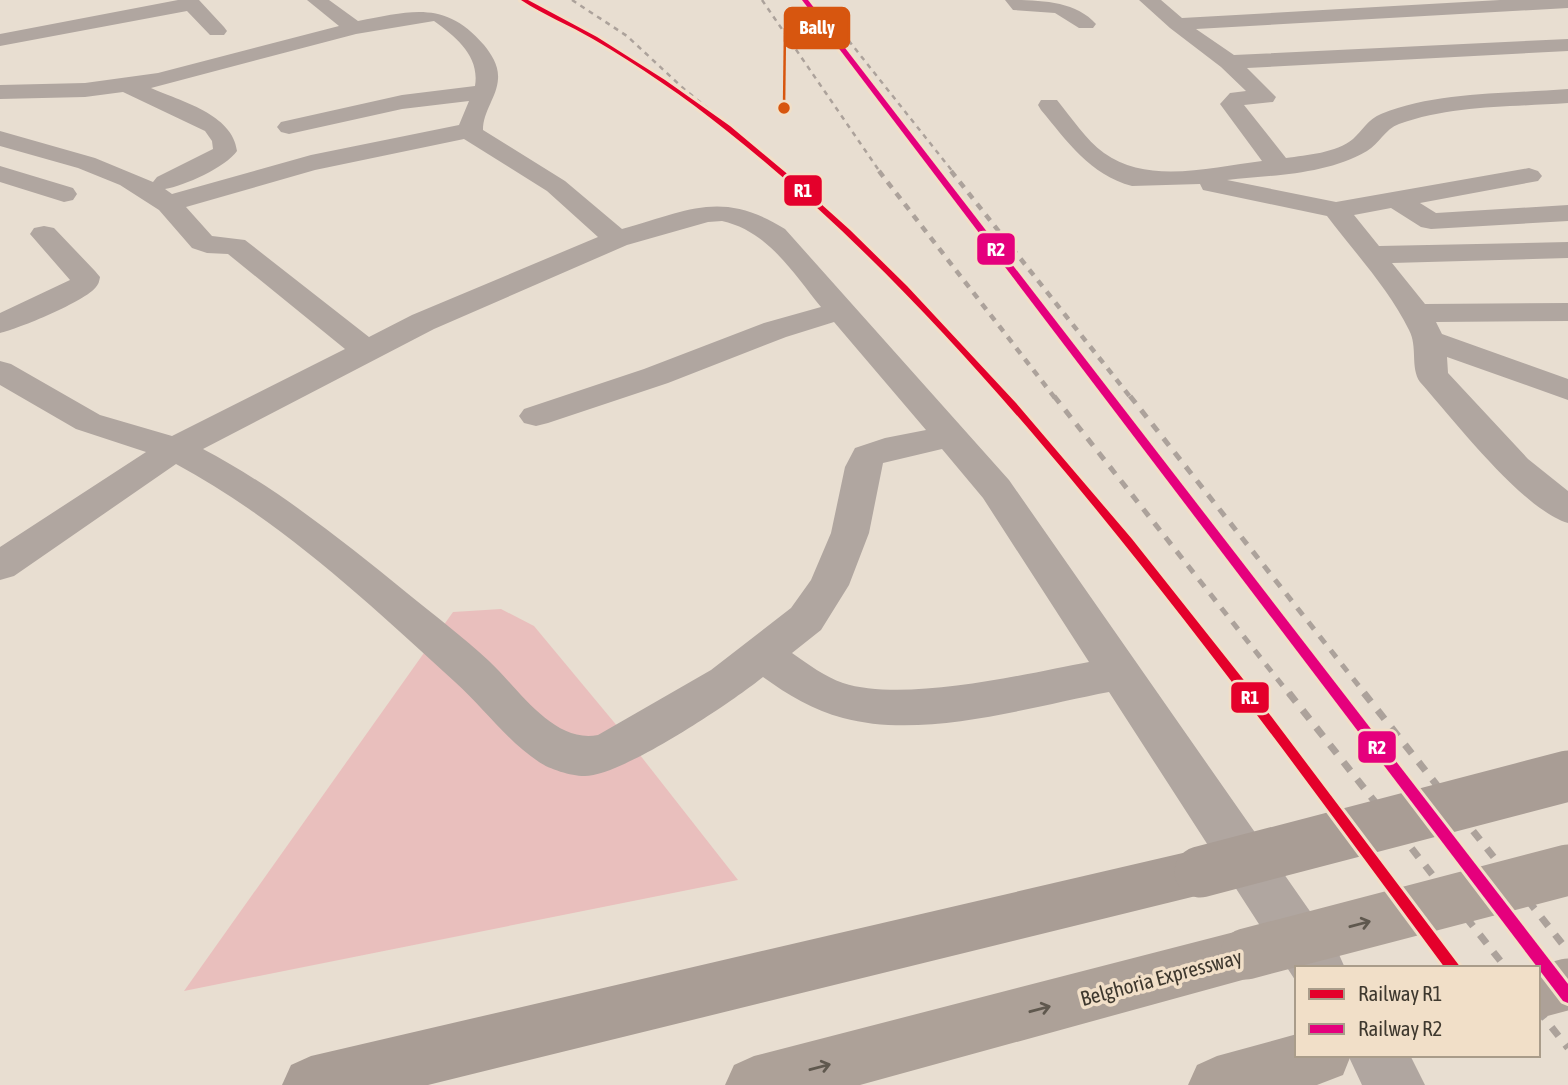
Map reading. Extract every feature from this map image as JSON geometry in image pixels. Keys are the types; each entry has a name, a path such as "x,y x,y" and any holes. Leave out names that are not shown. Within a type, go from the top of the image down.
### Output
{"highway":[{"name":"Belghoria Expressway","path":"754,1085 1568,870"},
{"path":"1540,991 1568,984"},
{"path":"1217,1085 1311,1059"}],"main road":[{"path":"311,1085 1200,873 1568,776"}],"street":[{"path":"317,0 354,28"},
{"path":"1015,0 1020,6 1072,10 1086,24"},
{"path":"1149,0 1229,62 1265,97 1238,98 1231,104 1280,167"},
{"path":"2,48 190,2 217,31"},
{"path":"1178,24 1568,2"},
{"path":"5,101 30,93 125,85 205,69 354,28 416,16 438,15 477,48 486,61 487,86 470,124 471,133 556,186 617,239"},
{"path":"0,18 0,31"},
{"path":"1229,62 1568,45"},
{"path":"125,85 213,126 224,141 225,151 158,197"},
{"path":"311,163 283,118 484,92"},
{"path":"1049,105 1094,158 1132,178 1184,178 1322,161 1361,145 1369,134 1387,120 1432,107 1568,96"},
{"path":"158,197 471,130"},
{"path":"0,138 68,158 136,183 158,197 202,242 207,245 235,246 367,351"},
{"path":"1338,155 1367,173 1431,221 1568,214"},
{"path":"0,174 64,194"},
{"path":"1184,178 1336,211 1529,176"},
{"path":"1336,211 1373,255 1423,327 1432,375 1515,467 1568,510"},
{"path":"0,566 175,449 424,322 617,239 707,214 736,214 750,219 775,235 996,489 1317,966"},
{"path":"0,324 84,284 85,277 44,234"},
{"path":"1373,255 1568,250"},
{"path":"536,416 656,376 775,330 841,311"},
{"path":"1423,327 1568,312"},
{"path":"1423,327 1568,390"},
{"path":"0,371 88,422 175,449 226,476 316,538 473,672 527,728 558,751 584,757 608,752 726,682 806,619 829,585 850,533 863,467 868,456 885,449 950,436"},
{"path":"762,654 805,683 845,701 900,706 978,699 1120,673"},
{"path":"1377,1057 1396,1085"}],"shaded area":[{"path":"501,609 534,626 618,727 738,880 184,991 453,612"}],"railway":[{"path":"572,0 627,36 684,89 765,155"},
{"path":"762,0 880,172"},
{"path":"805,0 937,172"},
{"path":"830,17 953,172"},
{"path":"879,171 1055,398"},
{"path":"936,171 1110,398"},
{"path":"951,171 1131,398"},
{"path":"1054,396 1290,695"},
{"path":"1109,396 1338,695"},
{"path":"1130,396 1366,695"},
{"path":"1289,693 1504,966"},
{"path":"1336,693 1568,996"},
{"path":"1364,693 1568,951"},
{"path":"1540,1013 1568,1048"}],"rail line":[{"name":"R1","path":"524,0 595,38 663,81 727,128 789,178 905,288 1013,405 1128,542 1239,682 1452,966"},
{"name":"R2","path":"805,0 1568,996"}],"place":[{"name":"Bally","path":"784,108"}]}
